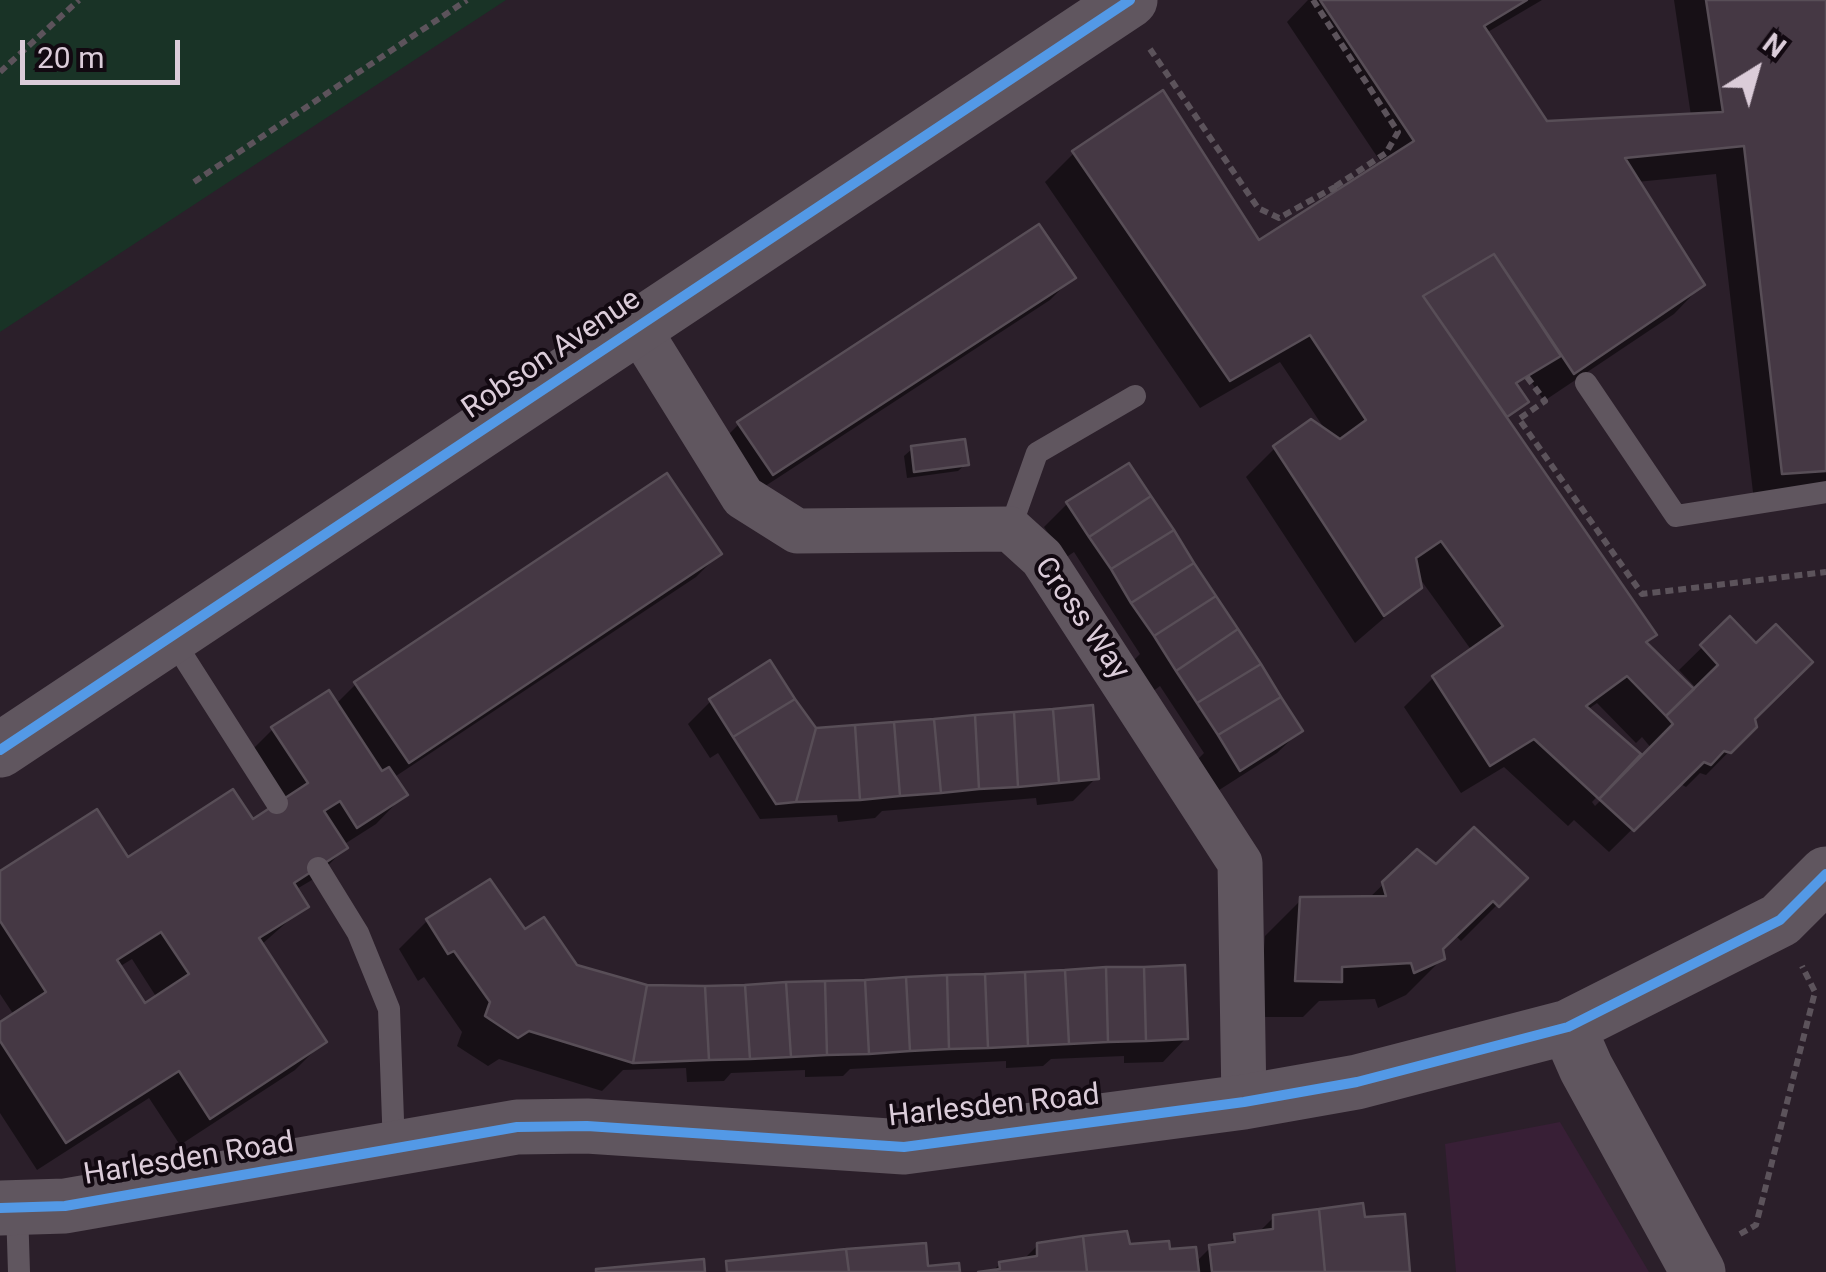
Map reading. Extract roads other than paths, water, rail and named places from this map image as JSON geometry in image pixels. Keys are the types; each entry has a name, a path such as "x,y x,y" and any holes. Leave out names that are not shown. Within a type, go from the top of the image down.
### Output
{"street":[{"name":"Robson Avenue","path":"0,750 638,328 1138,22"},
{"name":"Cross Way","path":"638,328 743,497 797,531 1010,529 1042,558 1240,863 1244,1102"},
{"name":"Harlesden Road","path":"8,1208 233,1179 517,1126 904,1147 1244,1102 1357,1082 1568,1027 1780,920 1826,874"},
{"path":"1568,1027 1586,1068 1713,1256"}],"lane":[{"path":"1586,383 1676,516 1826,492"},
{"path":"1010,529 1037,453 1135,396"},
{"path":"171,637 277,803"},
{"path":"318,868 358,933 389,1010 394,1148"},
{"path":"8,1208 19,1272"}]}
